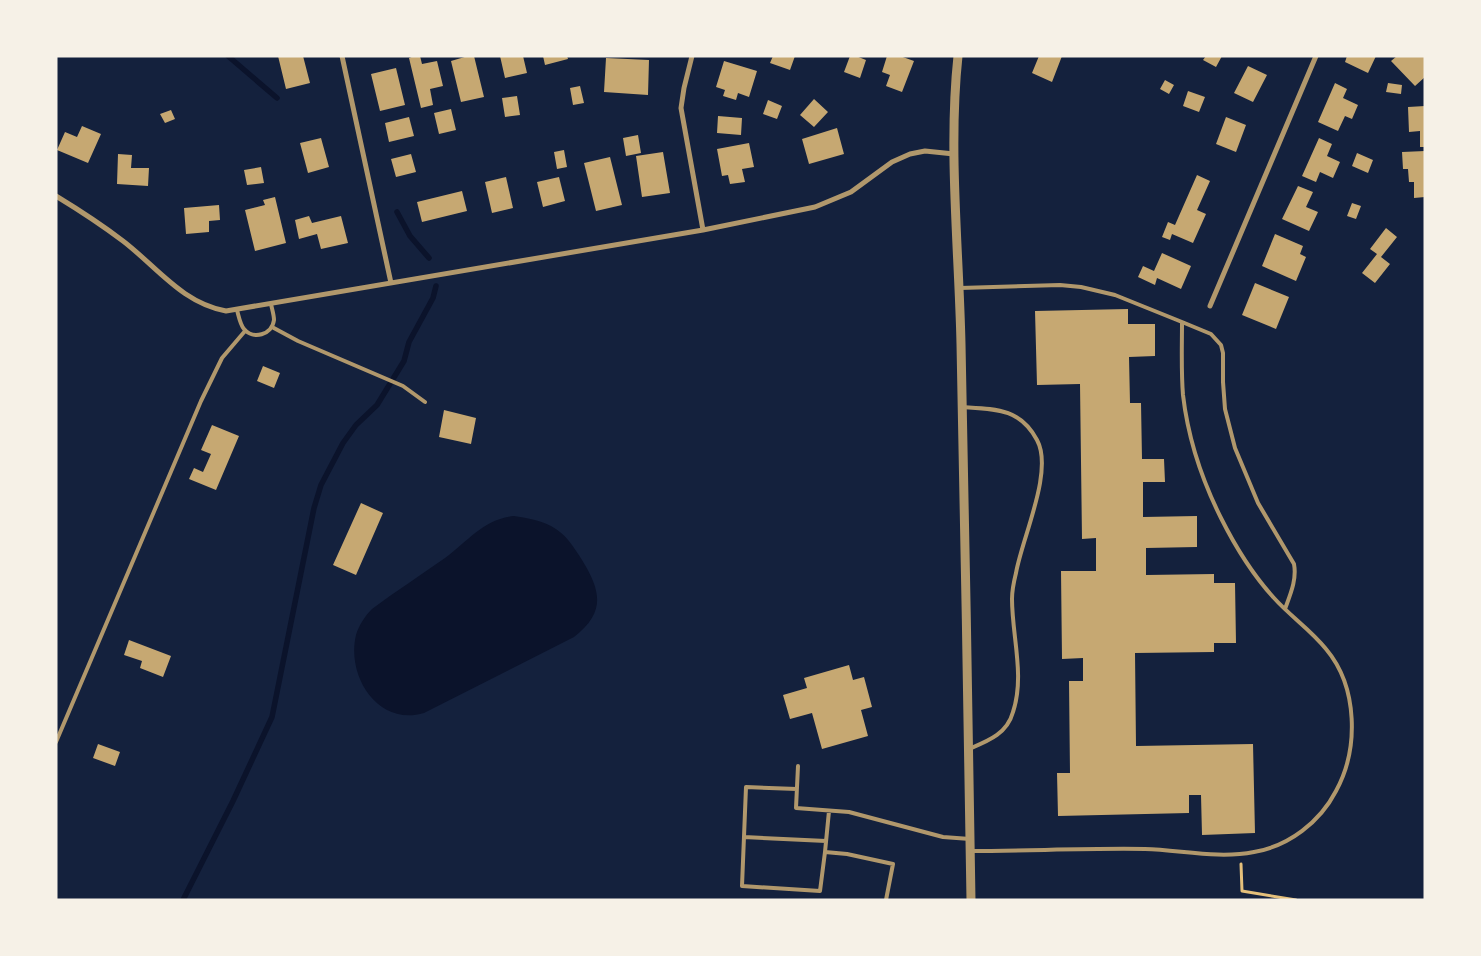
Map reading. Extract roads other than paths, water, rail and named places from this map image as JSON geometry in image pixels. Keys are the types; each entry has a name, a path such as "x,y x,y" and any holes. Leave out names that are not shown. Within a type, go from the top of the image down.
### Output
{"street":[{"path":"342,56 391,283"},
{"path":"692,56 681,108 703,230"},
{"path":"958,56 954,154 960,288 971,900"},
{"path":"1210,306 1316,56"},
{"path":"56,196 122,240 172,285 193,300 215,309 226,311 703,230 815,207 834,200 866,183 892,162 910,154 925,151 954,154"}],"lane":[{"path":"960,288 1081,287 1115,295 1210,334 1220,345 1223,353 1223,382 1226,409 1234,448 1258,503 1294,564 1296,572 1285,609"},
{"path":"238,310 239,320 245,331 256,335 268,331 272,327 274,320 272,304"},
{"path":"970,851 1142,849 1209,854 1240,854 1266,850 1279,845 1304,830 1333,797 1345,772 1351,745 1352,716 1348,691 1341,670 1320,641 1264,587 1235,546 1213,501 1200,468 1190,433 1184,398 1182,322"},
{"path":"272,327 298,341 403,386 425,402"},
{"path":"56,742 201,401 222,358 245,331"},
{"path":"962,406 1001,410 1017,416 1027,424 1038,442 1042,466 1038,492 1016,571 1012,598 1017,673 1017,696 1013,714 997,737 969,749"},
{"path":"798,766 796,808 858,814 944,837 961,840 970,839"},
{"path":"797,789 746,787 742,886 820,891 826,852 828,811"},
{"path":"744,837 826,841"},
{"path":"826,852 846,854 893,864 886,900"}],"water":[{"path":"514,516 551,526 561,533 572,545 588,571 596,591 596,610 591,619 574,637 424,713 407,715 393,712 380,705 369,695 361,681 356,666 354,651 356,635 365,618 372,609 445,558 485,526 494,521"}],"waterway":[{"path":"228,56 277,98"},
{"path":"397,212 410,236 429,258"},
{"path":"183,900 233,801 272,717 314,508 321,485 343,443 356,425 377,405 404,361 409,342 433,298 436,286"}]}
